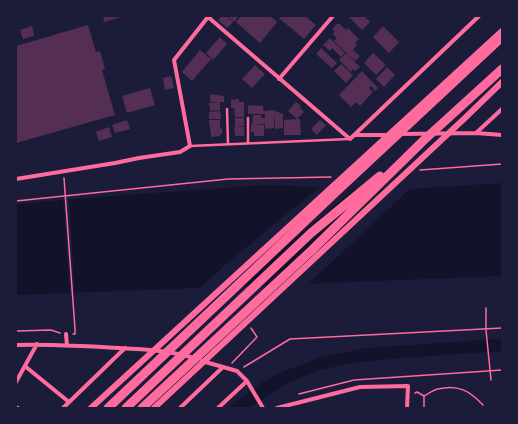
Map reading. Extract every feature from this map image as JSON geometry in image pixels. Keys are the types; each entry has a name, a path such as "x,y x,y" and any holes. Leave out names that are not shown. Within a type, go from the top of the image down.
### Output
{"highway":[{"path":"108,408 336,192 502,38"},
{"path":"142,408 312,250 424,140 502,69"},
{"path":"126,408 311,233 424,140"}],"street":[{"path":"280,79 333,16"},
{"path":"16,179 115,164 139,158 180,152 190,146 174,60 208,17 350,139 479,16"},
{"path":"91,408 502,31"},
{"path":"154,408 502,82"},
{"path":"476,133 502,109"},
{"path":"354,134 476,133 502,135"},
{"path":"66,334 67,346"},
{"path":"16,382 26,367 37,344"},
{"path":"16,345 37,344 125,348 177,353 237,371 247,381 262,408"},
{"path":"63,408 125,348"},
{"path":"26,367 69,402"},
{"path":"180,408 225,367"},
{"path":"218,408 247,381"},
{"path":"277,408 360,387 408,386 408,408"}],"lane":[{"path":"227,109 228,144"},
{"path":"248,118 248,143"},
{"path":"190,146 350,139"}],"path":[{"path":"418,170 502,164"},
{"path":"16,201 228,180 334,177"},
{"path":"16,331 50,330 61,334 75,334 64,180"},
{"path":"486,308 486,330 491,380"},
{"path":"225,367 257,336 247,321"},
{"path":"237,371 290,338 486,330 502,328"},
{"path":"490,371 502,370"},
{"path":"424,396 437,389 446,388 467,390 483,405"},
{"path":"408,393 418,392 424,396"},
{"path":"424,396 424,408"}],"shaded area":[{"path":"502,183 502,276 16,295 16,204 265,185 396,190"},
{"path":"502,339 502,351 351,363 320,370 287,383 249,408 228,408 263,382 282,372 322,357 367,348"}],"pier":[{"path":"322,185 357,187 234,289 197,291 226,264"},
{"path":"378,187 412,187 306,286 274,288"},
{"path":"63,198 69,198 75,295 70,295"}],"building":[{"path":"103,16 125,16 104,22"},
{"path":"222,16 227,16 233,22 227,28 218,20"},
{"path":"228,16 239,16 234,22"},
{"path":"241,16 270,16 277,22 260,43 236,22"},
{"path":"281,16 305,16 316,25 304,39 279,18"},
{"path":"348,16 364,16 370,22 362,30"},
{"path":"338,23 346,30 348,28 359,39 355,43 357,45 353,50 360,56 355,61 334,41 337,38 333,34 335,31 332,29"},
{"path":"88,25 96,52 100,51 105,69 102,70 115,115 16,143 16,46"},
{"path":"32,26 34,36 23,39 20,30"},
{"path":"383,26 399,42 389,53 373,37"},
{"path":"220,37 227,44 213,60 206,53"},
{"path":"330,38 345,53 341,57 332,48 330,51 323,45"},
{"path":"321,48 337,63 332,68 316,54"},
{"path":"200,50 211,59 192,81 182,72"},
{"path":"346,53 360,67 355,71 353,69 351,72 339,60"},
{"path":"373,53 386,65 376,75 364,63"},
{"path":"341,64 353,75 346,83 334,71"},
{"path":"255,65 265,74 252,88 242,79"},
{"path":"387,67 395,75 384,87 376,79"},
{"path":"362,71 378,88 375,91 371,86 369,88 373,92 360,106 356,102 351,107 339,95"},
{"path":"171,76 174,88 165,90 163,78"},
{"path":"150,88 155,105 127,113 122,96"},
{"path":"210,94 224,96 224,102 210,102"},
{"path":"239,99 239,102 244,102 244,117 235,117 234,108 231,108 231,100"},
{"path":"220,102 220,110 210,111 209,103"},
{"path":"296,102 301,106 300,108 304,112 297,119 288,111"},
{"path":"248,105 263,106 264,114 248,114"},
{"path":"273,110 283,114 283,128 275,129 274,113 274,128 265,129 265,124 252,125 253,115 261,115 261,118 265,118 264,111"},
{"path":"220,111 221,119 209,119 209,112"},
{"path":"235,118 244,118 244,126 235,127"},
{"path":"300,119 301,135 284,135 284,120"},
{"path":"127,120 130,129 115,133 112,125"},
{"path":"209,120 220,120 222,134 220,134 220,136 211,137"},
{"path":"320,120 326,125 317,135 311,129"},
{"path":"251,125 264,125 264,136 254,136 254,132 251,132"},
{"path":"109,127 112,137 99,141 96,132"},
{"path":"234,127 244,127 244,136 235,136"}]}
